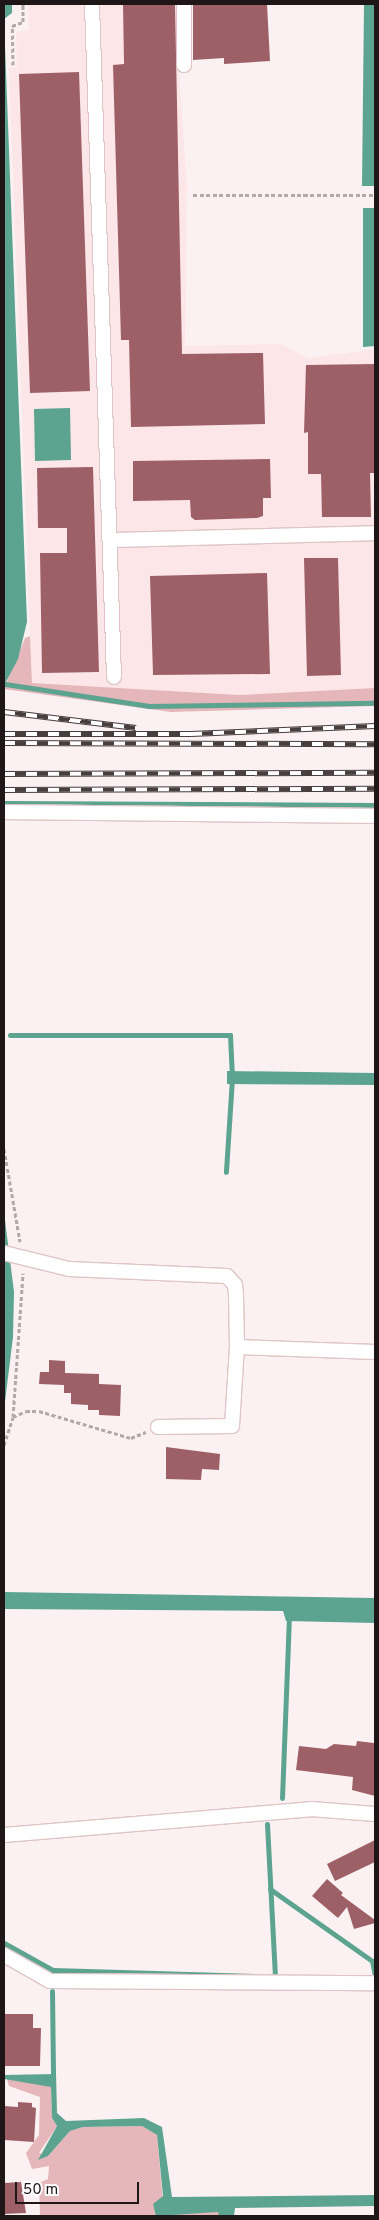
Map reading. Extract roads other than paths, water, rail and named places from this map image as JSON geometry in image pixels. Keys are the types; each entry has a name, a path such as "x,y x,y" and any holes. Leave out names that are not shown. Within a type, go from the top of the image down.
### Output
{"street":[{"path":"92,4 112,540 114,678"},
{"path":"184,4 184,65"},
{"path":"112,540 375,533"},
{"path":"4,812 375,816"},
{"path":"14,1255 69,1269 227,1276 235,1285 237,1347 232,1426 158,1427"},
{"path":"237,1347 375,1352"},
{"path":"4,1835 311,1809 375,1814"},
{"path":"4,1955 50,1981 375,1983"}],"waterway":[{"path":"5,684 149,706 375,703"},
{"path":"4,803 375,805"},
{"path":"10,1035 230,1035 232,1078 226,1172"},
{"path":"282,1798 289,1617"},
{"path":"267,1824 275,1976 270,1976"},
{"path":"270,1889 372,1961 375,1975"},
{"path":"4,1943 53,1970 256,1976"},
{"path":"52,1991 53,2079"}],"railway":[{"path":"4,712 136,728"},
{"path":"4,734 191,734 375,726"},
{"path":"4,743 375,744"},
{"path":"4,774 375,773"},
{"path":"4,790 375,789"}]}
